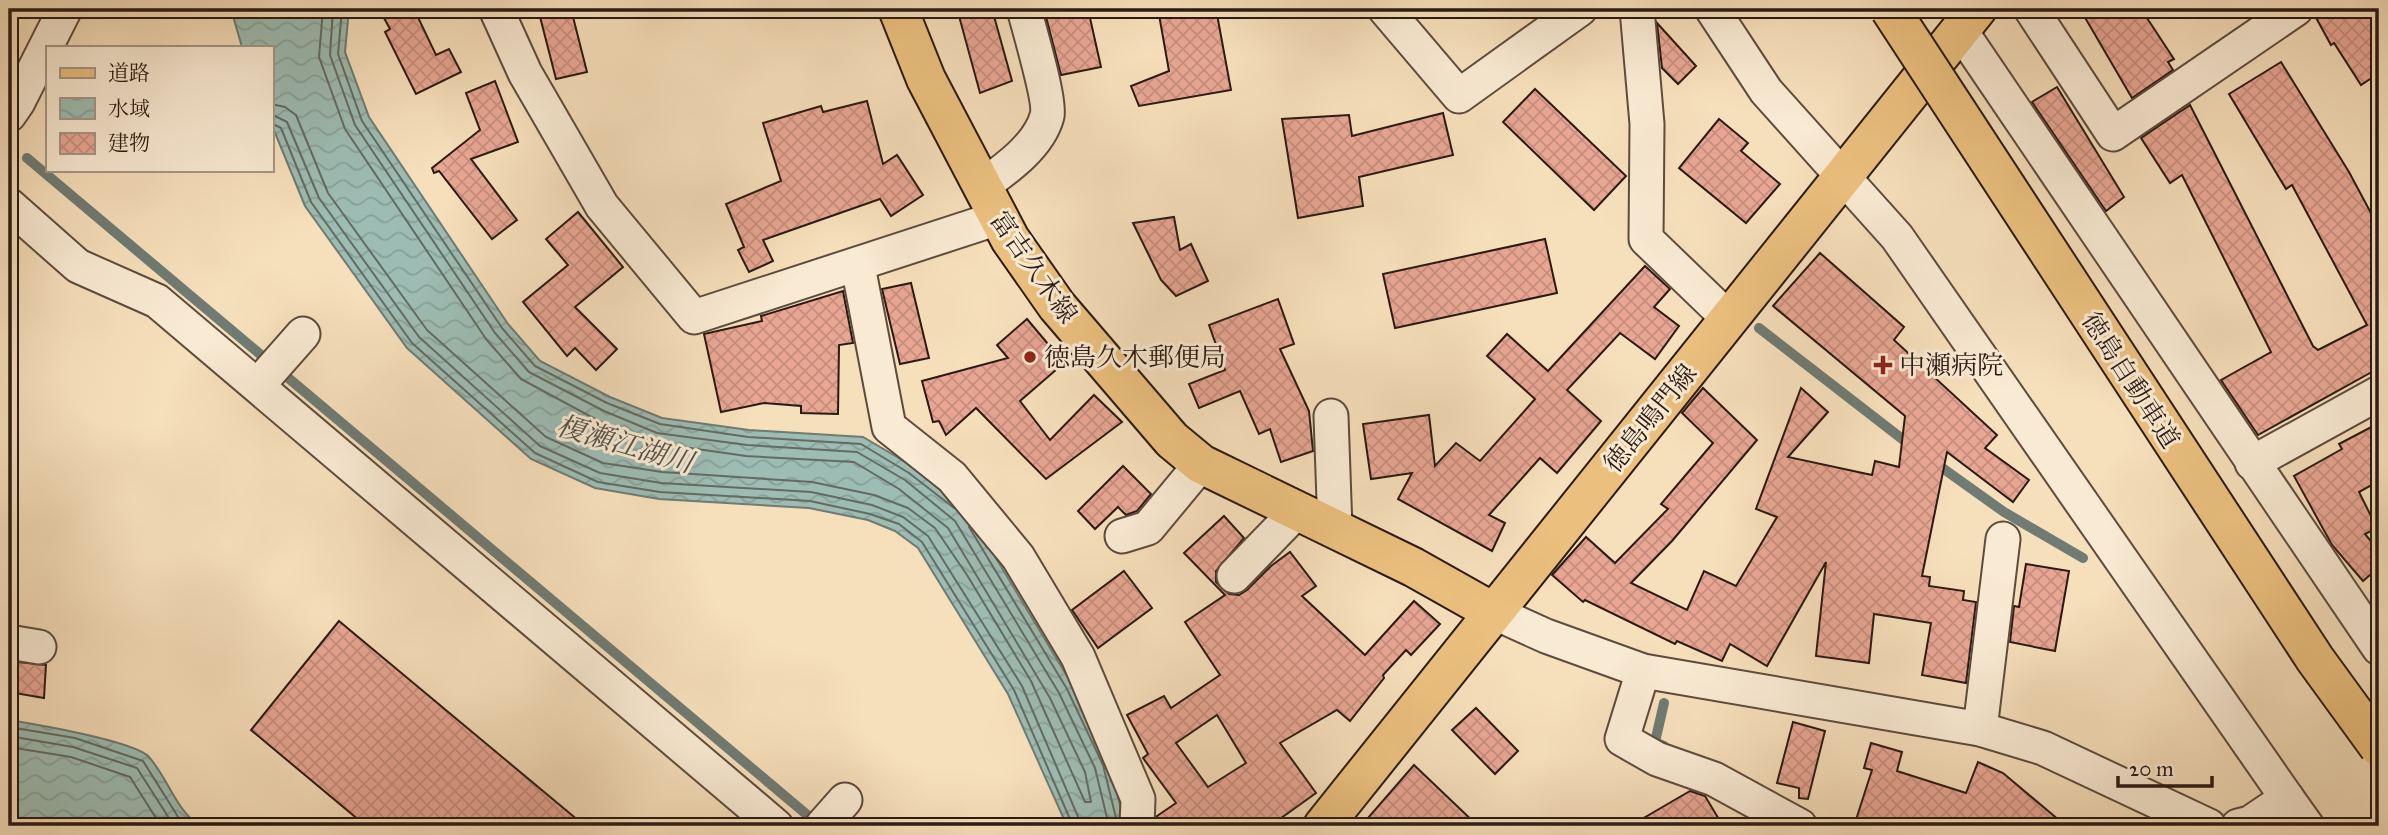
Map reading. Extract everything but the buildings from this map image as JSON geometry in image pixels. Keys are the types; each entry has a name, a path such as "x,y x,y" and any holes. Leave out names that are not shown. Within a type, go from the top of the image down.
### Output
{"main road":[{"name":"富吉久木線","path":"898,9 926,79 989,202 1057,306 1172,440 1201,464 1335,529 1493,612"},
{"name":"徳島自動車道","path":"1890,9 2292,625 2379,747"},
{"name":"徳島鳴門線","path":"1322,826 1968,20"}],"street":[{"path":"46,46 65,9"},
{"path":"496,9 525,72 602,206 694,317 858,266 989,202 1006,170 1038,136 1049,113 1024,9"},
{"path":"1385,9 1459,96 1580,9"},
{"path":"1637,9 1647,124 1646,239 1730,320"},
{"path":"1712,9 1766,91 1897,237 2307,826"},
{"path":"2031,9 2113,134 2297,9"},
{"path":"1968,20 2252,463 2369,608 2379,648"},
{"path":"9,115 46,47"},
{"path":"9,205 78,265 157,301 263,380 776,826"},
{"path":"858,266 889,427 952,477 1017,557 1078,657 1138,799 1137,826"},
{"path":"263,380 298,340"},
{"path":"2252,463 2379,393"},
{"path":"1331,416 1335,529"},
{"path":"1122,536 1148,528 1201,464"},
{"path":"1234,576 1297,511"},
{"path":"1980,729 2003,539"},
{"path":"1493,612 1546,636 1643,671 1980,729 2043,748 2199,824"},
{"path":"1643,671 1622,739 1657,759 1714,779 1800,826"},
{"path":"2238,826 2250,823 2287,798"}],"water":[{"name":"榎瀬江湖川","path":"231,9 349,9 345,52 369,117 508,324 540,361 610,397 662,418 749,430 863,437 914,467 967,510 1073,686 1110,763 1125,826 1067,826 1008,694 918,548 895,531 868,520 809,508 659,499 595,488 531,459 407,348 305,206 273,128 273,46 242,46"},
{"path":"9,720 83,734 140,751 149,757 178,803 200,826 9,826"}],"waterway":[{"path":"27,158 818,824"},
{"path":"1759,328 1910,445"},
{"path":"1934,462 2004,512 2083,558"},
{"path":"1664,703 1655,742 1664,746"}],"place":[{"name":"徳島久木郵便局","path":"1030,357"},
{"name":"中瀬病院","path":"1883,365"}]}
